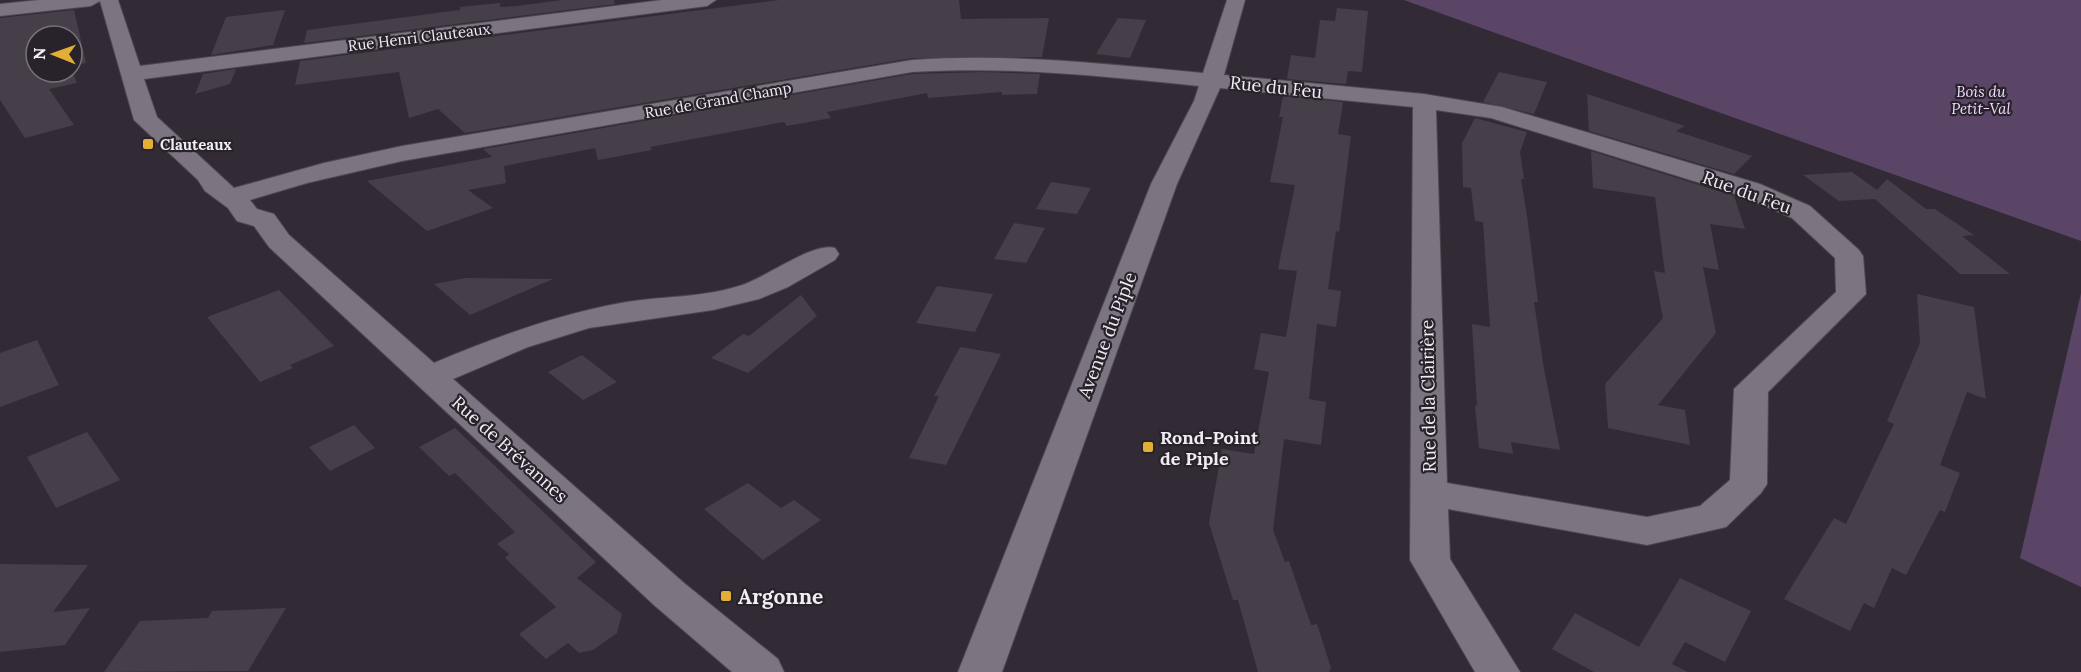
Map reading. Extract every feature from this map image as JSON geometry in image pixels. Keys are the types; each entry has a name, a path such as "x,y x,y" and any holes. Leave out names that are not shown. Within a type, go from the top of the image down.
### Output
{"street":[{"path":"0,10 91,0"},
{"name":"Rue de Brévannes","path":"109,0 146,120 208,176 214,186 249,203 279,241 669,594 762,672"},
{"name":"Rue Henri Clauteaux","path":"131,75 707,0"},
{"name":"Avenue du Piple","path":"980,672 1164,184 1205,101 1236,0"},
{"name":"Rue de Grand Champ","path":"249,203 298,177 446,145 519,135 912,66 974,62 1043,64 1212,81"},
{"name":"Rue du Feu","path":"1212,81 1424,101 1494,111 1751,190 1801,212 1849,256 1851,294 1751,390 1748,484 1712,517 1647,531 1429,493"},
{"name":"Rue de la Clairière","path":"1424,101 1430,560 1498,672"},
{"path":"430,376 486,352 555,327 608,314 701,303 748,293 804,268 825,254"}],"green space":[{"name":"Bois du Petit-Val","path":"1404,0 2081,0 2081,241 1473,25"},
{"path":"2081,293 2081,587 2020,558"}],"building":[{"path":"562,0 614,0 615,4 304,43 307,30 460,10 460,7 500,3 500,7 517,6"},
{"path":"779,0 959,0 961,19 1049,18 1042,57 912,58 465,133 438,109 409,118 399,72 295,85 300,61"},
{"path":"1337,8 1368,11 1362,72 1348,71 1346,84 1287,79 1291,55 1315,58 1320,20 1335,21"},
{"path":"74,10 77,24 24,24 24,84 72,84 49,89 74,125 25,138 0,100 0,18"},
{"path":"285,10 273,45 211,55 226,17"},
{"path":"1118,18 1146,20 1130,58 1096,54"},
{"path":"236,69 230,84 195,94 203,74"},
{"path":"984,72 1040,74 1037,94 1002,95 1002,92 928,98 927,93 827,112 831,118 787,126 784,122 650,147 652,150 598,160 595,148 504,166 506,183 468,190 493,208 427,231 367,181 492,157 483,149 912,74"},
{"path":"1499,72 1547,82 1534,114 1483,102"},
{"path":"1587,94 1685,126 1676,131 1752,156 1734,174 1589,131"},
{"path":"1283,96 1343,102 1338,134 1351,136 1339,232 1336,231 1328,289 1341,291 1336,327 1317,324 1309,399 1326,402 1321,445 1284,439 1273,530 1285,562 1289,561 1311,625 1317,624 1331,668 1329,672 1258,672 1238,600 1233,600 1209,523 1222,449 1254,454 1269,372 1254,369 1261,333 1286,337 1297,271 1278,269 1295,185 1270,182 1283,117 1279,117"},
{"path":"1475,118 1527,132 1520,152 1524,179 1521,179 1538,302 1534,302 1560,450 1511,442 1513,454 1479,448 1472,324 1490,327 1483,222 1475,221 1471,188 1463,187 1462,143"},
{"path":"1591,151 1734,196 1745,229 1710,224 1719,270 1703,267 1716,333 1658,405 1685,410 1690,445 1608,428 1605,384 1663,318 1654,271 1665,273 1655,197 1593,188"},
{"path":"1852,172 1877,190 1887,179 1926,209 1935,209 1974,235 1962,236 2010,274 1960,274 1875,199 1839,201 1803,175"},
{"path":"1051,182 1091,188 1077,214 1036,209"},
{"path":"1014,223 1045,228 1026,263 994,259"},
{"path":"466,278 553,279 470,315 434,284"},
{"path":"937,286 993,294 975,332 916,323"},
{"path":"279,290 334,346 290,365 293,368 260,382 207,317"},
{"path":"1917,294 1974,307 1986,399 1967,392 1940,465 1960,473 1945,512 1940,510 1906,575 1892,568 1874,608 1864,603 1850,631 1784,599 1834,518 1846,524 1894,424 1887,421 1920,343"},
{"path":"801,295 817,316 748,373 711,358 743,334 749,336"},
{"path":"37,340 59,385 0,407 0,353"},
{"path":"960,347 1001,354 946,465 909,458 939,396 934,396"},
{"path":"582,355 617,382 583,400 548,372"},
{"path":"354,425 375,448 330,471 309,447"},
{"path":"455,428 596,562 577,578 622,614 617,633 593,650 579,653 568,643 546,659 519,634 556,607 505,558 509,554 497,544 515,532 455,473 449,476 419,447"},
{"path":"87,432 120,480 56,508 27,457"},
{"path":"748,483 781,508 794,500 821,520 763,560 704,509"},
{"path":"0,564 88,565 53,612 90,608 65,645 0,652"},
{"path":"1680,578 1751,611 1725,662 1685,642 1672,664 1688,672 1594,672 1552,649 1575,613 1639,647"},
{"path":"286,608 248,671 104,672 140,621 208,618 212,611"}],"place":[{"name":"Clauteaux","path":"148,144"},
{"name":"Rond-Point de Piple","path":"1148,447"},
{"name":"Argonne","path":"726,596"}]}
